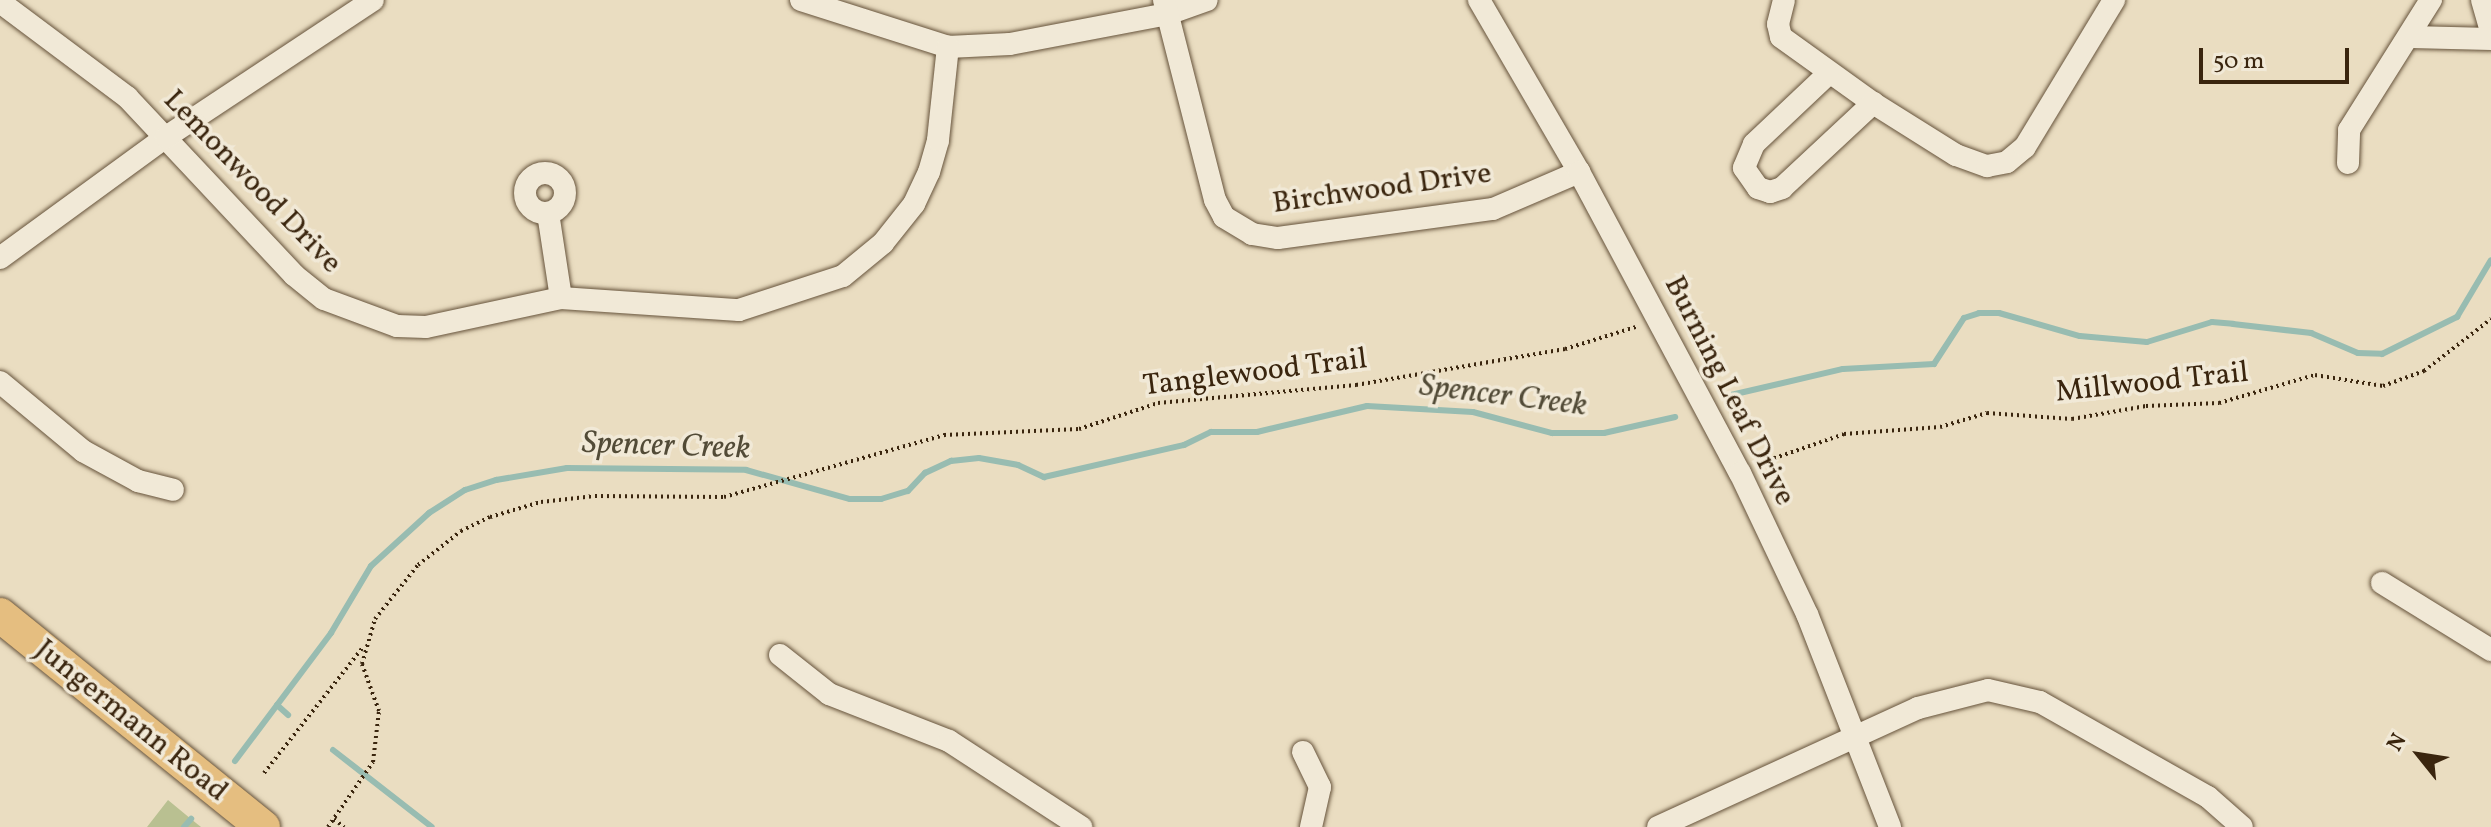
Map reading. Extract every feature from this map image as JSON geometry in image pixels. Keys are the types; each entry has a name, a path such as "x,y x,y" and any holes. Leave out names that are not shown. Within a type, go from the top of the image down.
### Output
{"main road":[{"name":"Jungermann Road","path":"0,615 263,827"}],"street":[{"path":"0,258 166,137 373,0"},
{"path":"801,0 948,47 1010,44 1207,0"},
{"name":"Burning Leaf Drive","path":"1479,0 1579,172 1740,473 1807,614 1890,827"},
{"path":"1784,0 1778,24 1781,37 1828,74 1873,103 1970,161 1987,166 2007,162 2025,147 2114,0"},
{"path":"2348,163 2349,130 2411,37 2431,0"},
{"path":"2482,0 2491,31"},
{"name":"Lemonwood Drive","path":"0,2 70,50 166,137 294,275 324,299 370,320 426,327 561,298 739,310 843,276 883,243 924,182 938,140 948,47"},
{"name":"Birchwood Drive","path":"1166,7 1215,200 1224,217 1252,234 1278,238 1493,209 1579,172"},
{"path":"2411,37 2491,39"},
{"path":"1828,74 1754,144 1744,168 1758,188 1770,192 1782,188 1873,103"},
{"path":"548,213 561,298"},
{"path":"0,382 83,451 138,481 173,490"},
{"path":"2382,583 2491,650"},
{"path":"780,655 829,694 949,741 1081,827"},
{"path":"1658,827 1918,708 1988,690 2040,702 2208,797 2242,827"},
{"path":"1303,752 1320,787 1311,827"}],"path":[{"name":"Millwood Trail","path":"1753,466 1844,434 1940,427 1987,413 2072,419 2146,406 2219,403 2315,375 2383,386 2424,371 2491,319"},
{"name":"Tanglewood Trail","path":"264,773 365,645 385,601 418,565 461,531 490,517 541,502 595,496 745,493 944,435 1079,429 1158,403 1356,385 1565,349 1641,325"},
{"path":"328,827 373,762 379,711 362,664 365,645"},
{"path":"334,819 344,827"}],"green space":[{"path":"168,800 191,819 201,827 147,827"}],"waterway":[{"name":"Spencer Creek","path":"1731,395 1843,369 1934,364 1964,318 1979,313 1999,313 2080,336 2147,342 2212,322 2233,324 2311,333 2358,353 2382,354 2457,317 2491,260"},
{"name":"Spencer Creek","path":"235,761 331,633 371,566 429,513 465,490 496,480 567,468 746,470 850,499 881,499 908,491 925,473 951,461 979,458 1018,465 1044,477 1184,445 1211,432 1257,432 1367,406 1473,412 1552,433 1604,433 1675,417"},
{"path":"277,705 288,715"},
{"path":"333,750 432,827"},
{"name":"Spencer Creek","path":"184,827 191,819"}]}
